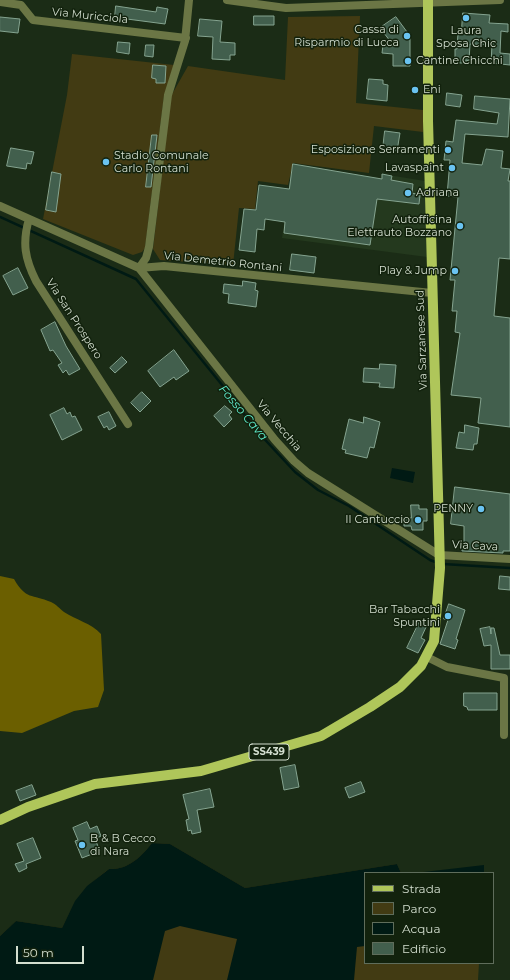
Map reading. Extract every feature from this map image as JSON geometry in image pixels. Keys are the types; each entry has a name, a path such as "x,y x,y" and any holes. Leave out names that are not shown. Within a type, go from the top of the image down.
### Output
{"main road":[{"name":"Via Sarzanese Sud","path":"428,1 428,121 439,560"},
{"name":"SS439","path":"0,820 48,800 95,784 201,771 321,736 370,707 400,687 413,676 427,656 434,641 436,625 439,560"}],"street":[{"path":"140,268 149,247 168,95 186,38 189,0"},
{"path":"227,0 286,8 428,1 500,0"},
{"name":"Via Muricciola","path":"0,2 21,6 33,20 186,38"},
{"name":"Via Demetrio Rontani","path":"0,206 27,225 140,268 164,266 432,293"},
{"name":"Via San Prospero","path":"27,225 24,238 28,264 36,281 128,424"},
{"name":"Via Vecchia","path":"140,268 275,440 294,461 324,484 439,560"},
{"name":"Via Cava","path":"439,560 510,559"},
{"path":"427,656 448,668 504,678 504,735"}],"shaded area":[{"path":"293,164 380,179 382,174 425,181 427,257 282,238"},
{"path":"0,576 14,579 18,586 26,593 53,603 64,612 88,624 101,634 104,690 98,707 74,711 22,733 0,731"}],"green space":[{"path":"360,16 356,103 423,110 423,132 374,126 369,173 293,163 288,185 258,181 255,209 239,208 233,265 160,260 153,249 171,96 188,66 285,80 288,17"},
{"name":"Stadio Comunale Carlo Rontani","path":"72,54 174,65 164,96 145,248 142,252 133,255 43,219 67,95"},
{"path":"152,843 170,844 245,888 397,864 401,872 364,872 364,964 479,964 478,980 0,980 0,936 16,921 62,928 76,901 92,882 109,869 116,869 134,862"}],"water":[{"path":"392,468 415,472 413,483 390,478"},
{"path":"152,843 170,844 245,888 397,864 401,872 364,872 364,946 357,947 354,980 227,980 237,939 180,926 165,931 153,980 0,980 0,936 16,921 62,928 75,901 87,886 109,869 116,869 128,865 139,858"},
{"path":"484,865 484,872 424,872"}],"building":[{"path":"116,6 156,12 157,7 168,9 165,24 127,19 127,22 119,21 120,18 115,17"},
{"path":"463,13 490,15 489,23 508,24 508,32 501,31 500,53 510,54 510,65 491,63 492,45 470,44 469,61 466,60 466,63 455,63 455,49 457,49 458,33 461,33"},
{"path":"254,16 274,16 274,25 254,25"},
{"path":"0,17 20,19 18,33 0,31"},
{"path":"396,17 410,36 410,66 393,66 393,54 382,53 383,45 394,46 380,28"},
{"path":"200,19 222,21 220,42 235,43 235,55 230,55 230,60 212,59 213,37 198,36"},
{"path":"118,42 130,43 129,54 117,52"},
{"path":"146,45 154,45 153,57 145,56"},
{"path":"153,65 166,66 165,83 156,83 156,79 152,78"},
{"path":"369,79 383,80 383,84 388,85 387,101 367,99"},
{"path":"447,93 462,95 460,107 446,105"},
{"path":"475,96 510,99 508,137 465,134 462,163 482,165 486,149 503,151 501,168 510,169 508,181 510,181 510,259 499,258 494,316 510,318 510,427 478,423 481,398 451,395 460,333 455,332 457,311 452,311 455,280 450,280 458,197 447,196 450,160 444,160 446,141 453,142 456,120 497,124 499,113 474,109"},
{"path":"385,131 400,133 397,151 383,149"},
{"path":"152,135 157,135 151,187 146,187"},
{"path":"11,148 34,152 31,164 27,163 26,169 7,166"},
{"path":"293,164 382,179 382,174 392,176 391,180 413,184 412,193 420,195 419,204 377,199 370,245 284,233 285,222 265,219 264,230 257,229 255,252 239,250 244,209 256,210 259,185 289,189"},
{"path":"52,172 61,174 56,212 46,210"},
{"path":"292,254 316,257 314,273 290,270"},
{"path":"18,268 28,288 13,295 3,276"},
{"path":"243,281 256,283 255,290 258,291 256,307 228,303 229,294 223,293 224,284 242,286"},
{"path":"55,322 66,346 80,369 69,375 66,370 63,373 58,365 62,363 53,350 50,351 41,330"},
{"path":"174,350 189,371 176,380 174,377 160,387 148,371"},
{"path":"122,357 127,362 115,373 110,368"},
{"path":"380,364 396,365 394,388 379,387 380,383 363,382 364,368 379,369"},
{"path":"142,392 151,401 140,412 131,403"},
{"path":"225,406 232,412 229,415 232,419 224,427 214,416"},
{"path":"64,408 67,414 70,412 72,417 75,416 82,430 62,440 50,415"},
{"path":"109,412 116,426 109,430 107,426 104,428 98,417"},
{"path":"364,417 380,422 374,448 370,447 367,458 345,453 346,450 342,449 349,419 363,423"},
{"path":"465,425 479,428 477,444 474,444 473,450 456,448 459,432 464,433"},
{"name":"PENNY","path":"455,487 510,494 510,551 503,551 503,553 462,551 462,545 464,545 464,526 451,524"},
{"path":"411,505 419,505 419,509 427,509 427,521 423,521 423,530 412,530 411,526 404,526 404,518 411,518"},
{"path":"500,576 510,577 510,590 499,589"},
{"path":"449,604 465,610 456,639 458,640 455,649 440,644 448,620 444,619"},
{"path":"420,621 427,625 421,638 425,640 418,653 407,648"},
{"path":"490,627 491,634 491,628 494,628 500,655 510,655 510,669 491,669 491,645 484,646 480,629"},
{"path":"464,693 497,693 497,710 468,710 467,707 464,706"},
{"path":"295,765 299,787 284,790 280,768"},
{"path":"361,782 365,792 349,798 345,788"},
{"path":"32,785 36,795 20,801 16,791"},
{"path":"210,789 214,807 197,810 201,832 192,834 191,830 188,831 186,820 189,819 183,795"},
{"path":"87,822 90,829 97,826 101,836 95,839 100,851 82,858 75,841 78,840 73,828"},
{"path":"33,838 41,858 26,864 27,868 19,872 15,864 24,861 17,844"}],"waterway":[{"name":"Fosso Cava","path":"0,217 136,279 231,396 255,429 295,472 318,490 349,506 430,560 438,563"},
{"name":"Fosso Cava","path":"443,564 510,568"}],"place":[{"name":"Laura Sposa Chic","path":"466,18"},
{"name":"Cassa di Risparmio di Lucca","path":"407,36"},
{"name":"Cantine Chicchi","path":"408,61"},
{"name":"Eni","path":"415,90"},
{"name":"Esposizione Serramenti","path":"448,150"},
{"name":"Stadio Comunale Carlo Rontani","path":"106,162"},
{"name":"Lavaspaint","path":"452,168"},
{"name":"Adriana","path":"408,193"},
{"name":"Autofficina Elettrauto Bozzano","path":"460,226"},
{"name":"Play & Jump","path":"455,271"},
{"name":"PENNY","path":"481,509"},
{"name":"Il Cantuccio","path":"418,520"},
{"name":"Bar Tabacchi Spuntini","path":"448,616"},
{"name":"B & B Cecco di Nara","path":"82,845"}]}
